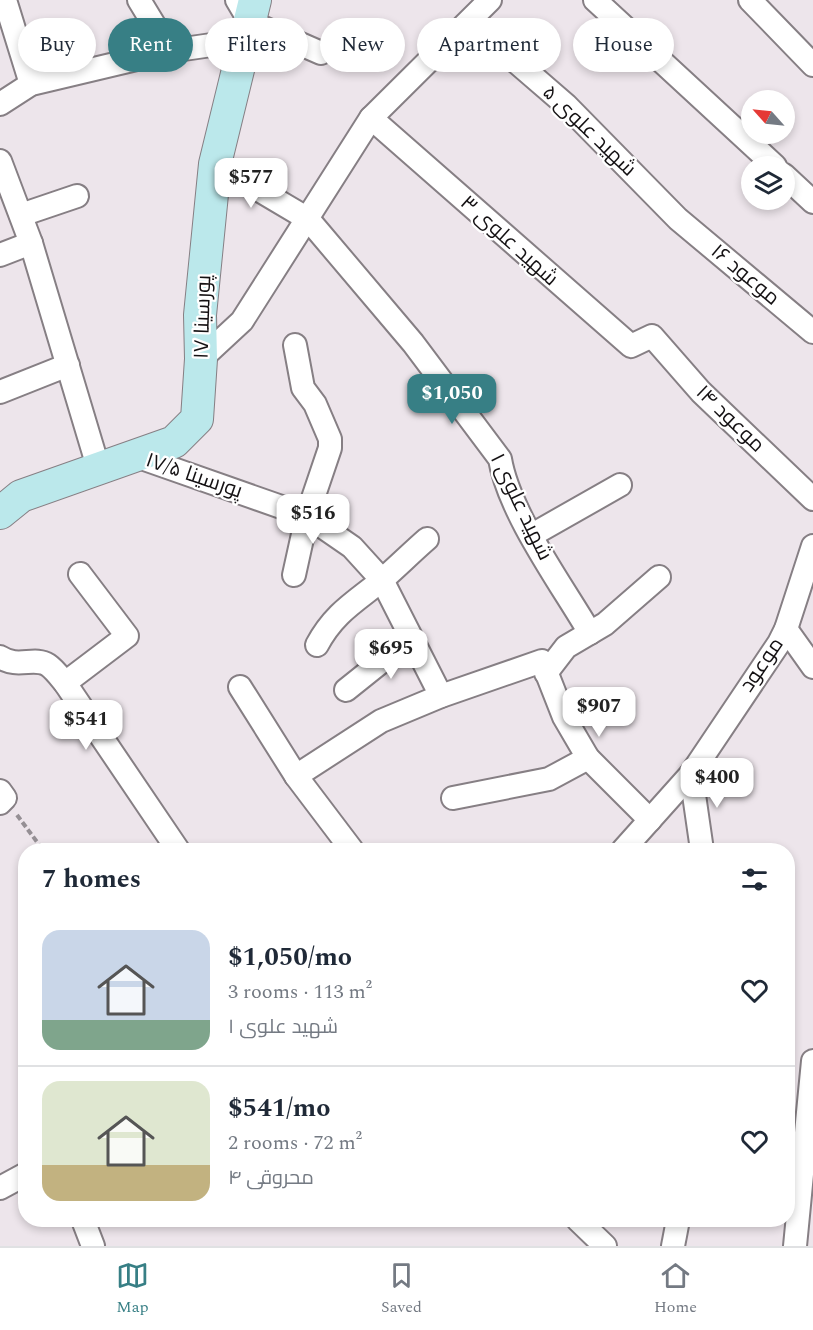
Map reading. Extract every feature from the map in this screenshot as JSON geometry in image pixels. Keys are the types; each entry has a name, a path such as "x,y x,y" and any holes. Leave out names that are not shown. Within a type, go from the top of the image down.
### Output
{"street":[{"path":"4,0 31,84"},
{"path":"139,0 150,18"},
{"path":"474,18 490,0"},
{"path":"595,0 764,156"},
{"path":"750,0 809,61"},
{"path":"193,40 247,15 320,52"},
{"name":"پورسینا ۱۷","path":"0,513 21,496 174,442 197,419 201,359 200,315 214,164 247,15"},
{"path":"0,104 31,84 108,66"},
{"path":"201,359 242,321 371,118 418,72"},
{"name":"شهید علوی ۵","path":"528,72 566,105 678,219"},
{"name":"شهید علوی ۳","path":"371,118 631,346 652,336"},
{"path":"0,161 31,243 99,470"},
{"name":"شهید علوی ۱","path":"214,164 308,219 461,403 500,459 503,477 532,535 590,633"},
{"path":"795,185 813,201"},
{"path":"21,215 77,196"},
{"name":"موعود ۱۶","path":"678,219 813,332"},
{"path":"0,255 31,243"},
{"name":"موعود ۱۴","path":"652,336 701,392 813,499"},
{"path":"294,575 307,516 330,448 330,440 315,404 303,388 295,345"},
{"path":"0,392 68,365"},
{"name":"پورسینا ۱۷/۵","path":"136,456 307,516 352,547 382,580 441,696"},
{"path":"532,535 620,485"},
{"path":"317,645 327,625 343,609 382,580 427,539"},
{"name":"موعود","path":"629,843 691,774 786,629 813,546"},
{"path":"65,683 127,636 80,574"},
{"path":"296,776 381,721 441,696 544,667 566,647 590,633 659,577"},
{"path":"786,629 813,667"},
{"path":"346,690 411,638"},
{"path":"0,657 9,664 44,663 65,683 173,843"},
{"path":"544,667 564,717 588,758 650,820"},
{"path":"240,687 296,776 347,843"},
{"path":"453,798 549,779 588,758"},
{"path":"691,774 701,843"},
{"path":"795,1246 795,1147 813,1061"},
{"path":"0,1188 18,1178"},
{"path":"86,1227 93,1246"},
{"path":"585,1227 605,1246"},
{"path":"673,1246 677,1227"}],"path":[{"path":"2,798 37,843"}]}
